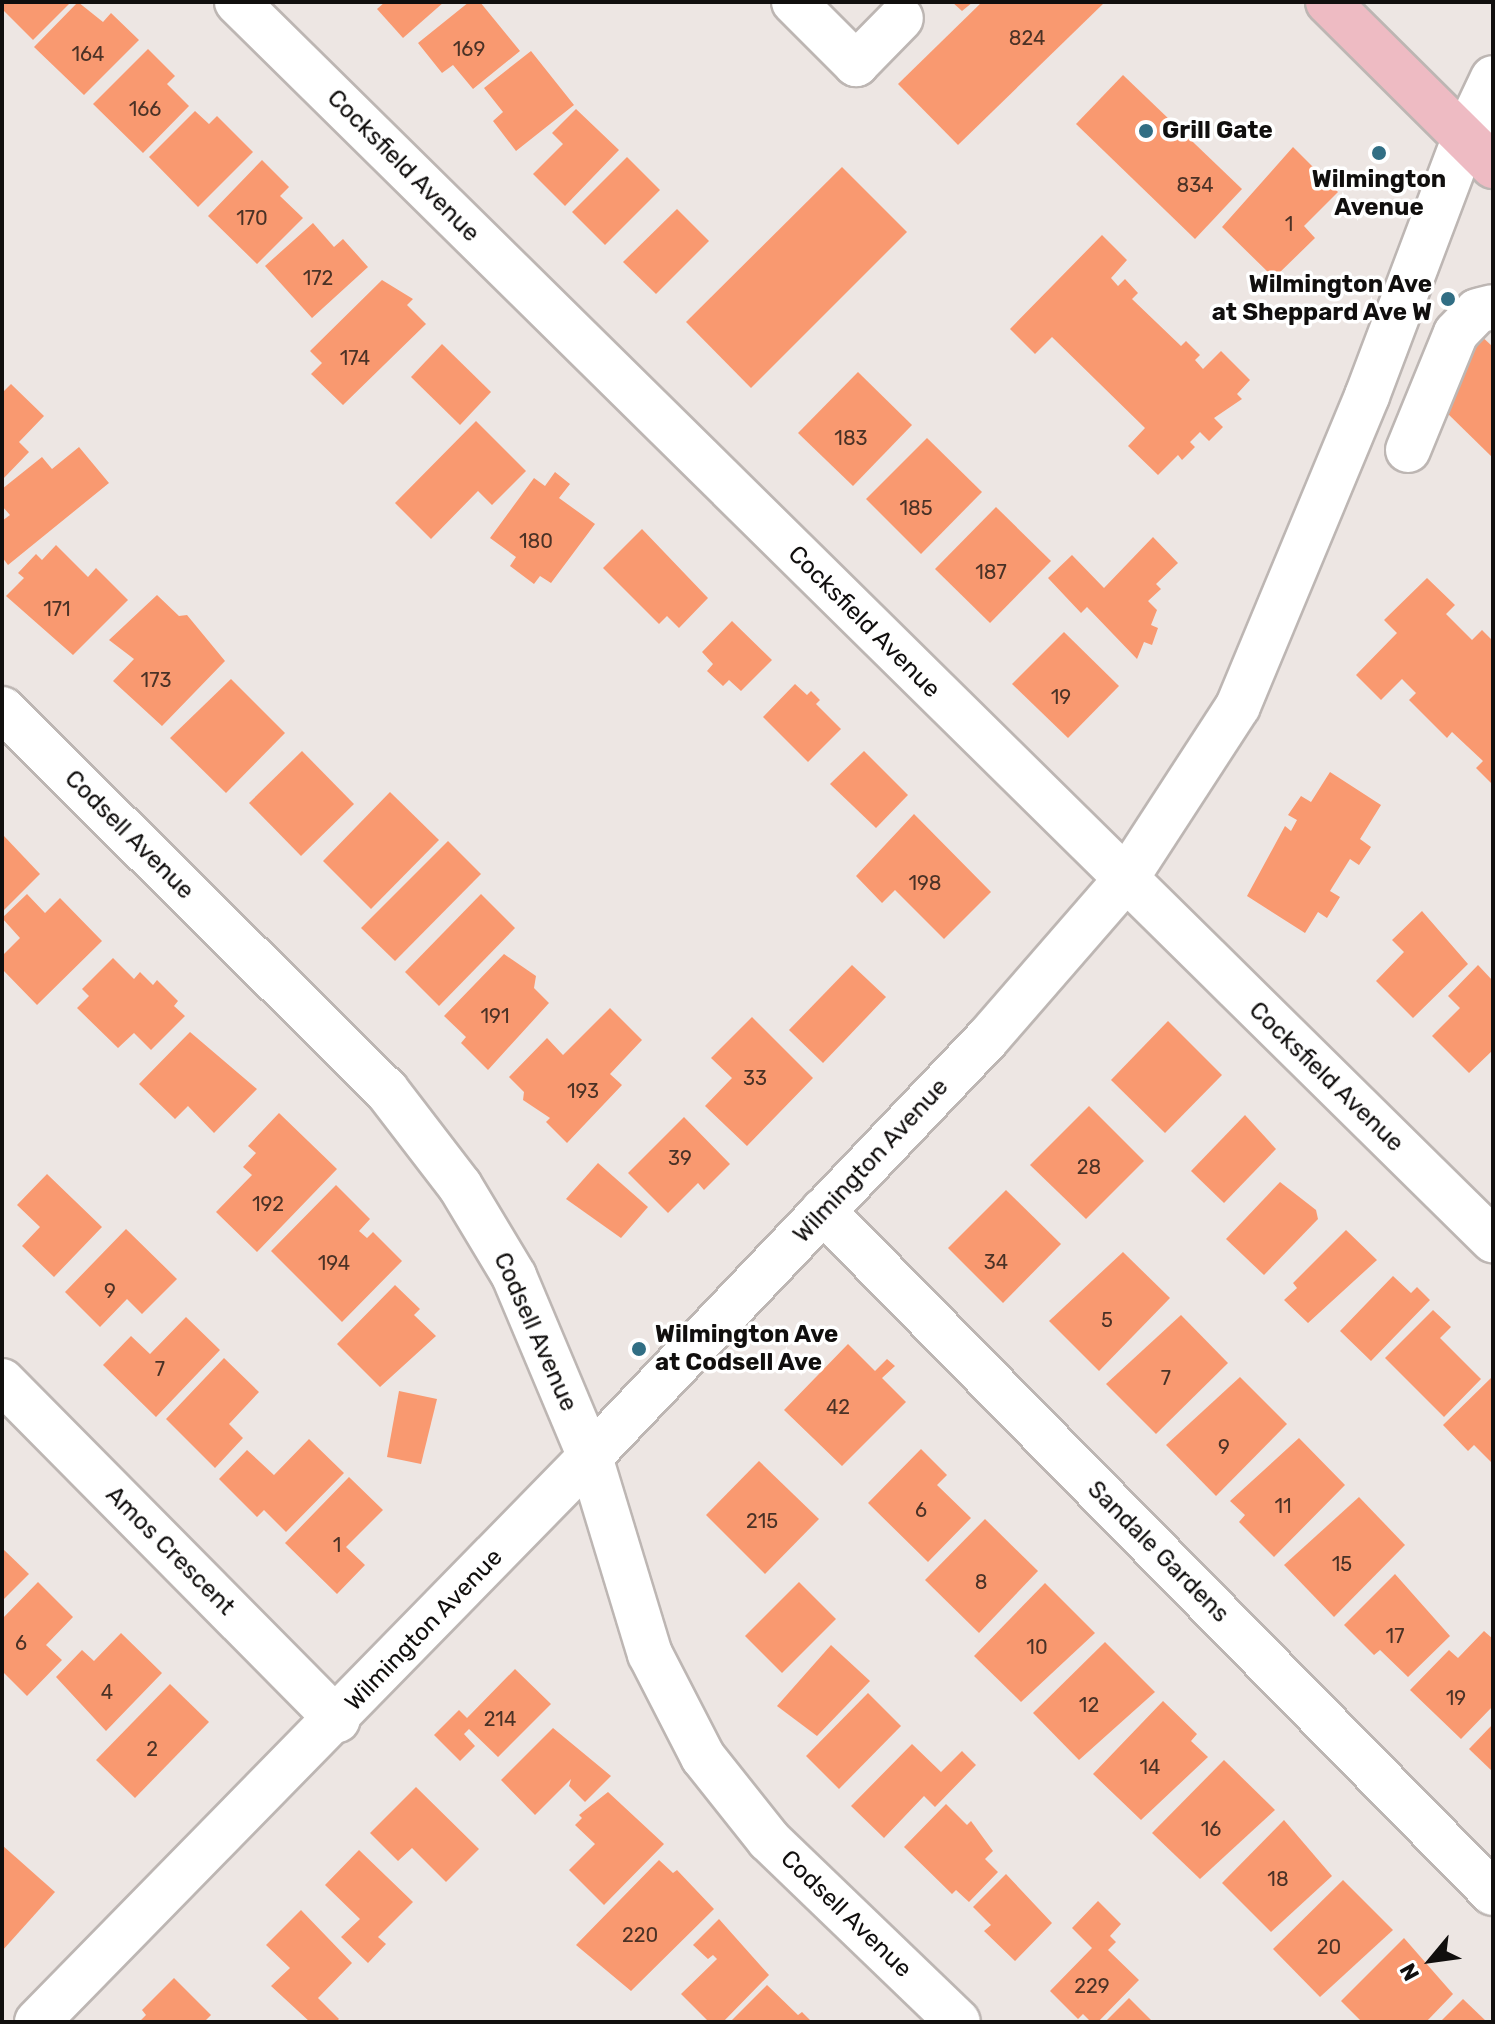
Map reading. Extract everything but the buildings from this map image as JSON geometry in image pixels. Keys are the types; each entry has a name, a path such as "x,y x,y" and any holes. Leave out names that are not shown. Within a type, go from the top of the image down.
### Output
{"main road":[{"path":"1328,2 1479,151"}],"street":[{"name":"Cocksfield Avenue","path":"237,2 1493,1240"},
{"path":"794,2 856,64 901,18"},
{"name":"Wilmington Avenue","path":"37,2022 337,1720 590,1457 987,1039 1125,880 1238,706 1367,396 1479,151 1493,78"},
{"path":"1408,450 1456,333 1477,311 1493,307"},
{"name":"Codsell Avenue","path":"2,709 387,1091 460,1186 514,1276 590,1457 650,1654 703,1757 769,1840 958,2022"},
{"name":"Sandale Gardens","path":"823,1211 1493,1893"},
{"name":"Amos Crescent","path":"2,1381 337,1720"}],"place":[{"name":"Grill Gate","path":"1146,131"},
{"name":"Wilmington Avenue","path":"1379,153"},
{"name":"Wilmington Ave at Sheppard Ave W","path":"1448,299"},
{"name":"Wilmington Ave at Codsell Ave","path":"639,1349"}]}
